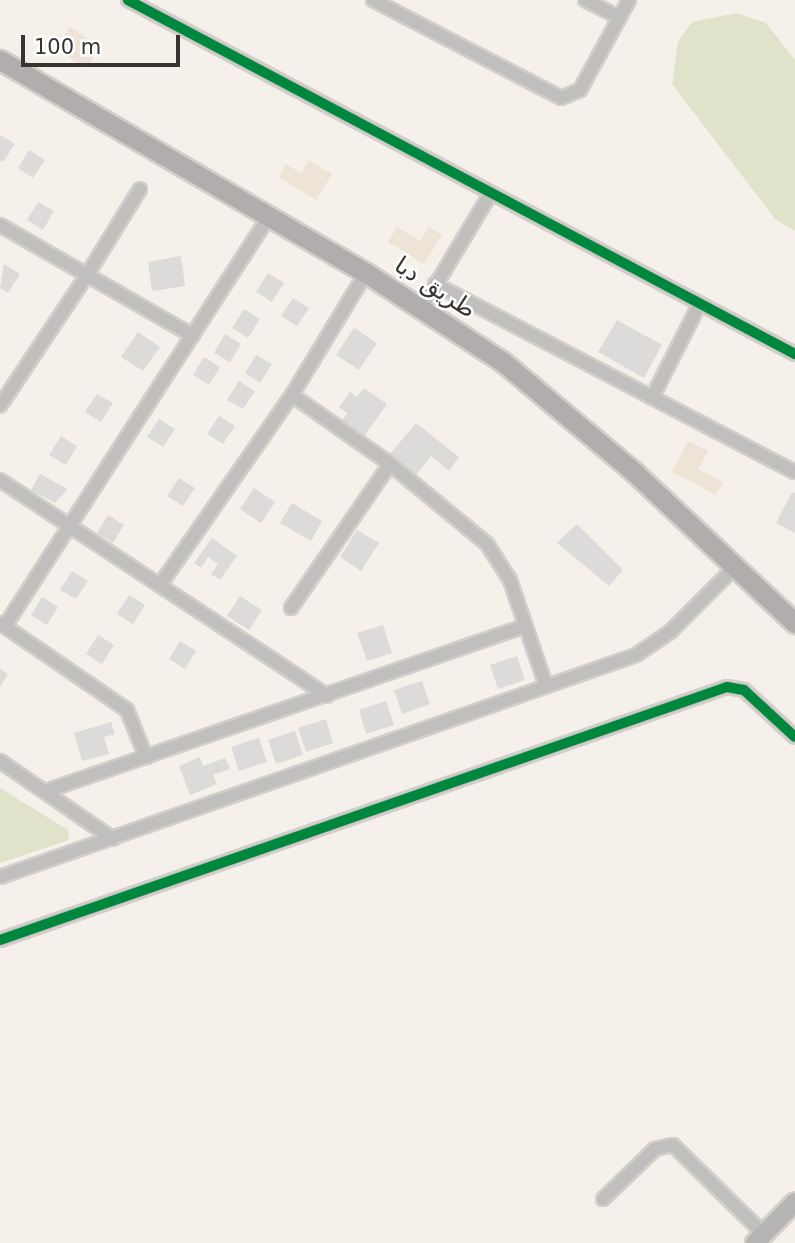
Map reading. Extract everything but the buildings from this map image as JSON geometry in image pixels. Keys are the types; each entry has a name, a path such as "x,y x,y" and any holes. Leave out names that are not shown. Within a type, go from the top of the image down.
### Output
{"main road":[{"name":"طريق دبا","path":"0,60 366,273 513,370 792,616"},
{"path":"759,1238 795,1202"}],"street":[{"path":"128,0 489,196 795,354"},
{"path":"373,0 561,98 580,90 629,0"},
{"path":"585,0 620,18"},
{"path":"0,406 140,189"},
{"path":"422,308 489,196"},
{"path":"146,757 127,710 2,625 71,526 269,216"},
{"path":"0,225 193,336"},
{"path":"162,582 292,396 366,273"},
{"path":"435,284 795,472"},
{"path":"652,398 699,305"},
{"path":"292,396 390,464 487,544 510,580 546,685"},
{"path":"290,608 390,464"},
{"path":"0,480 162,582 327,696"},
{"path":"0,877 653,645 736,566"},
{"path":"46,792 526,626"},
{"path":"0,940 727,687 744,690 795,737"},
{"path":"0,761 113,839"},
{"path":"603,1199 654,1149 673,1145 759,1238"}],"shaded area":[{"path":"70,27 101,48 86,69 55,48"},
{"path":"309,160 332,174 316,200 279,177 286,164 301,173"},
{"path":"397,227 420,241 429,227 442,235 424,264 388,242"},
{"path":"688,441 708,451 698,469 723,482 716,495 672,472"}],"green space":[{"path":"737,13 766,23 795,60 795,231 775,219 672,84 678,42 692,22"},
{"path":"0,788 68,830 69,840 0,863"}],"cycle path":[{"path":"128,0 795,354"},
{"path":"0,940 727,687 744,690 795,737"}]}
